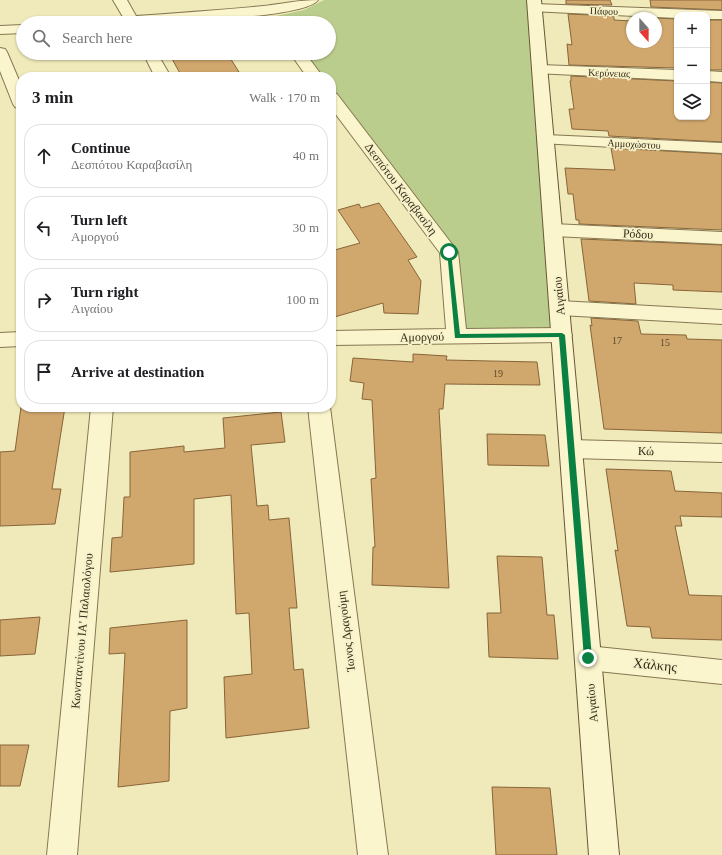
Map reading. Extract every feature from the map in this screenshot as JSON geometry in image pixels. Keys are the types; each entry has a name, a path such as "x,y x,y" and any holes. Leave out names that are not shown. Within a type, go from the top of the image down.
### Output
{"street":[{"path":"120,0 129,16"},
{"path":"177,16 260,5 291,7 311,0"},
{"name":"Πάφου","path":"534,4 722,15"},
{"name":"Αιγαίου","path":"534,4 604,855"},
{"path":"260,5 269,16"},
{"path":"0,30 16,29"},
{"path":"0,52 16,92"},
{"path":"154,60 160,72"},
{"path":"302,60 311,72"},
{"name":"Κερύνειας","path":"540,70 674,75"},
{"path":"710,76 722,76"},
{"name":"Δεσπότου Καραβασίλη","path":"336,105 449,252 457,336"},
{"name":"Αμμοχώστου","path":"546,140 722,148"},
{"name":"Ρόδου","path":"553,230 722,238"},
{"path":"560,308 722,317"},
{"name":"Αμοργού","path":"336,338 562,335"},
{"path":"0,340 16,339"},
{"name":"Κωνσταντίνου ΙΑ' Παλαιολόγου","path":"62,855 102,412"},
{"name":"Ίωνος Δραγούμη","path":"319,412 373,855"},
{"name":"Κώ","path":"571,448 722,453"},
{"name":"Χάλκης","path":"588,658 722,672"}],"green space":[{"path":"324,0 530,0 555,333 464,331 453,250 336,95 336,72 318,72 309,60 336,60 336,16 276,16 304,10"}],"building":[{"path":"566,0 610,0 612,5 566,4"},
{"path":"650,0 722,0 722,10 651,7"},
{"path":"568,14 614,16 614,20 626,21 626,48 662,48 662,18 674,19 674,68 569,65 567,44 572,45"},
{"path":"710,20 722,20 722,70 710,70"},
{"path":"173,60 231,60 239,72 179,72"},
{"path":"571,76 674,81 674,120 710,120 710,82 722,83 722,142 609,136 608,131 572,129 569,109 574,109"},
{"path":"611,148 722,154 722,230 579,224 579,220 576,220 573,194 568,194 565,168 615,170"},
{"path":"379,203 417,257 408,260 421,281 418,314 384,313 383,303 336,317 336,250 360,243 338,210 359,204 361,208"},
{"path":"581,239 722,245 722,292 673,290 673,285 634,283 636,304 589,301"},
{"path":"591,318 638,321 641,334 686,335 687,339 722,340 722,433 604,429 590,325 592,326"},
{"path":"413,354 447,356 446,360 537,362 540,385 445,384 443,409 439,409 449,588 372,585 373,547 375,547 371,479 376,478 372,400 362,399 364,383 350,381 353,358 413,362"},
{"path":"20,412 64,412 52,489 61,489 55,524 0,526 0,452 15,451"},
{"path":"281,412 285,442 251,445 257,506 268,505 269,520 289,518 297,608 289,608 294,670 303,669 309,728 226,738 224,677 252,674 249,613 236,614 231,495 194,499 194,564 110,572 112,538 122,537 124,497 130,497 130,452 184,446 184,452 225,448 223,418"},
{"path":"487,434 545,435 549,466 488,465"},
{"path":"606,469 671,471 675,491 722,493 722,517 680,516 682,526 675,526 689,595 722,596 722,640 652,638 650,627 627,626 615,550 618,551"},
{"path":"497,556 542,557 547,615 554,615 558,659 489,657 487,613 501,613"},
{"path":"40,617 35,654 0,656 0,620"},
{"path":"187,620 187,708 170,711 169,781 118,787 125,653 109,654 110,628"},
{"path":"0,745 29,745 20,786 0,786"},
{"path":"492,787 550,788 557,855 496,855"}],"route":[{"path":"449,252 457,336 562,335 588,658"}]}
